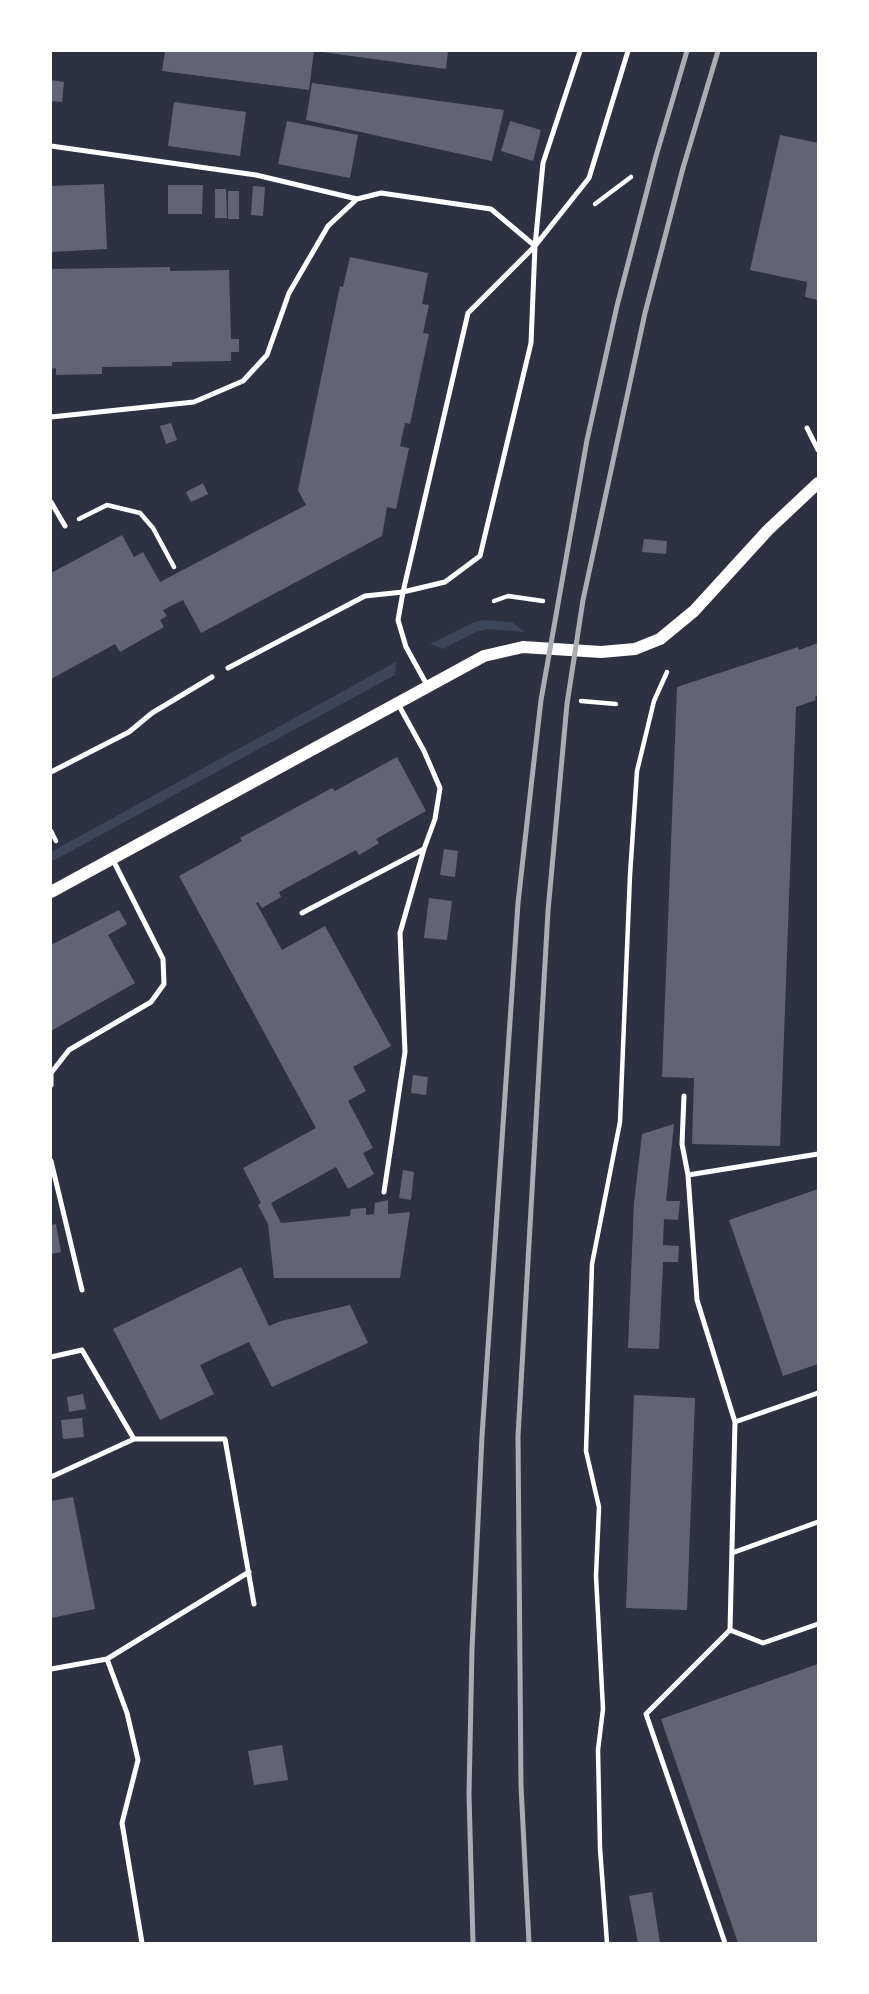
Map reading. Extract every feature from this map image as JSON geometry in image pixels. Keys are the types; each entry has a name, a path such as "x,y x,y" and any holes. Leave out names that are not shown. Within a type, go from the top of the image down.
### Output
{"street":[{"path":"51,892 484,656 523,647 601,652 635,649 660,639 694,611 768,530 818,483"}],"lane":[{"path":"228,668 365,596 403,592 445,582 480,556 531,343 535,246 543,163 580,51"},
{"path":"427,685 407,647 398,620 468,313 535,246 589,178 628,51"},
{"path":"51,146 256,175 357,199 381,193 491,209 535,246"},
{"path":"51,417 194,402 243,381 267,355 289,293 328,226 357,199"},
{"path":"807,428 818,450"},
{"path":"51,502 65,526"},
{"path":"51,772 129,732 152,713 212,677"},
{"path":"384,1192 405,1052 400,933 435,819 440,788 424,751 397,702"},
{"path":"302,913 424,849"},
{"path":"51,1085 51,1073 69,1050 151,1003 164,984 163,959 113,858"},
{"path":"684,1096 682,1144 688,1175 696,1300 735,1422 730,1630 646,1714 725,1943"},
{"path":"688,1175 818,1154"},
{"path":"51,1161 82,1290"},
{"path":"51,1357 82,1350 134,1439"},
{"path":"735,1422 818,1393"},
{"path":"51,1477 134,1439 225,1439 254,1604"},
{"path":"732,1553 818,1522"},
{"path":"51,1669 107,1659 249,1572"},
{"path":"730,1630 763,1643 818,1624"},
{"path":"107,1659 127,1713 138,1760 122,1823 142,1943"}],"path":[{"path":"65,526 107,505 140,513 153,528 174,567"},
{"path":"494,601 508,596 543,601"},
{"path":"607,1943 600,1848 598,1764 603,1709 596,1576 599,1507 586,1451 592,1264 620,1122 637,771 654,701 667,673"},
{"path":"581,701 616,704"},
{"path":"51,831 56,841"}],"shaded area":[{"path":"483,620 512,622 525,632 487,629 443,649 430,644 472,623"},
{"path":"396,662 395,675 51,862 51,852"}],"building":[{"path":"165,51 314,51 309,90 162,71"},
{"path":"315,51 448,51 446,69"},
{"path":"51,80 64,82 62,102 51,101"},
{"path":"312,83 504,110 492,161 306,120"},
{"path":"174,102 246,112 240,156 168,146"},
{"path":"287,121 358,135 350,178 278,164"},
{"path":"510,121 541,130 533,161 501,151"},
{"path":"780,135 818,143 818,300 805,297 807,282 750,270"},
{"path":"104,184 107,249 51,252 51,186"},
{"path":"168,185 203,185 202,214 168,214"},
{"path":"253,186 265,187 263,216 251,215"},
{"path":"215,189 226,189 227,218 215,218"},
{"path":"228,191 239,191 239,219 228,219"},
{"path":"350,257 428,273 422,304 429,305 423,333 429,334 410,424 405,423 400,446 409,448 396,509 387,507 382,536 201,633 183,600 163,610 167,616 160,620 164,627 120,652 115,644 51,679 51,573 122,535 134,557 143,552 160,582 306,505 298,490 340,286 343,287"},
{"path":"170,267 170,271 229,270 231,339 239,339 239,352 231,352 231,361 172,362 172,366 102,367 102,374 56,375 56,368 51,369 51,269"},
{"path":"171,423 177,440 166,444 160,426"},
{"path":"203,483 208,494 191,502 186,492"},
{"path":"644,539 667,541 666,554 642,552"},
{"path":"818,643 818,695 816,700 796,707 780,1146 692,1144 694,1078 662,1077 677,687 798,647 799,650"},
{"path":"397,757 426,811 376,839 379,843 359,855 356,850 279,892 281,897 262,908 256,903 282,950 325,926 391,1046 353,1067 366,1091 348,1101 373,1148 363,1153 374,1174 348,1189 336,1167 271,1203 281,1223 350,1216 351,1209 366,1208 366,1215 374,1214 375,1203 388,1200 388,1214 410,1212 400,1278 274,1278 268,1224 258,1205 261,1203 243,1168 316,1128 179,876 242,841 240,838 332,788 335,791"},
{"path":"444,849 458,851 455,877 440,875"},
{"path":"429,898 452,901 447,940 424,938"},
{"path":"119,910 127,924 108,935 135,983 51,1031 51,945"},
{"path":"413,1075 428,1077 426,1095 411,1093"},
{"path":"674,1124 666,1201 680,1201 678,1220 664,1219 663,1245 679,1246 678,1262 663,1262 659,1349 628,1348 634,1203 642,1134"},
{"path":"403,1170 414,1172 411,1200 399,1198"},
{"path":"818,1189 818,1364 783,1376 729,1220"},
{"path":"56,1224 61,1252 51,1254 51,1225"},
{"path":"241,1267 269,1326 350,1305 368,1343 272,1387 249,1342 200,1365 214,1394 160,1420 113,1329"},
{"path":"83,1394 86,1409 69,1412 67,1397"},
{"path":"634,1395 695,1398 687,1610 626,1608"},
{"path":"82,1418 84,1437 63,1439 61,1420"},
{"path":"73,1497 95,1609 51,1618 51,1501"},
{"path":"818,1664 818,1943 738,1943 661,1719"},
{"path":"282,1745 288,1780 254,1785 248,1751"},
{"path":"652,1892 660,1943 638,1943 629,1896"}],"railway":[{"path":"473,1943 469,1794 472,1649 482,1436 518,903 531,787 541,700 587,440 617,306 687,51"},
{"path":"529,1943 521,1786 518,1436 548,911 567,704 583,600 645,313 683,168 718,51"}]}
